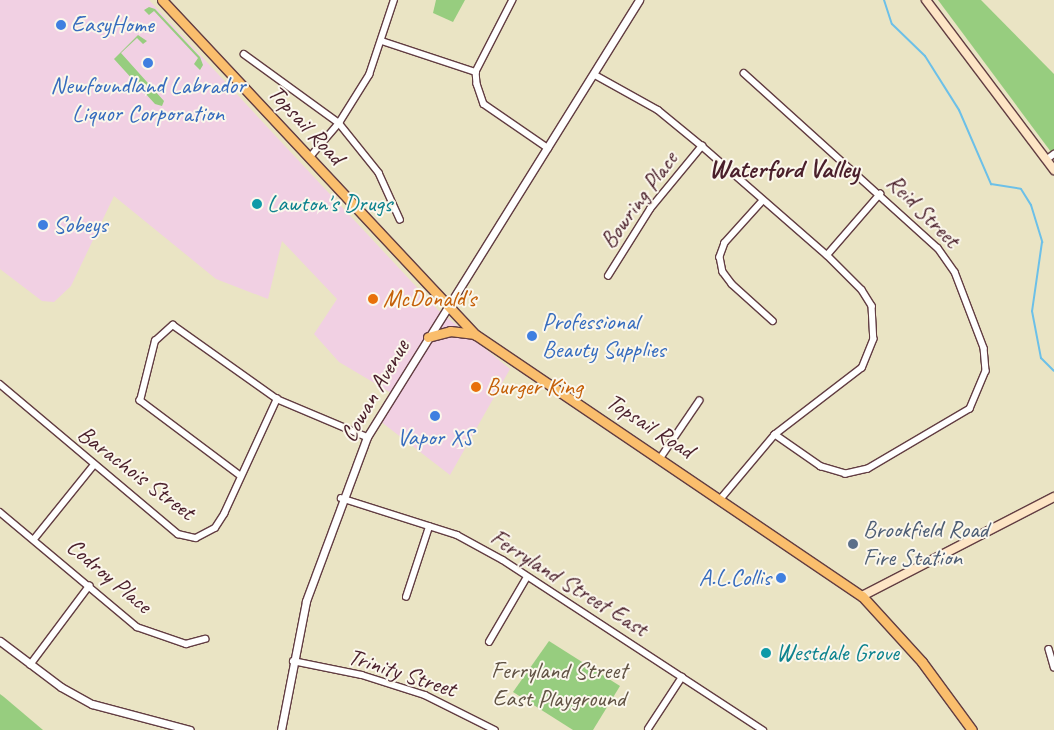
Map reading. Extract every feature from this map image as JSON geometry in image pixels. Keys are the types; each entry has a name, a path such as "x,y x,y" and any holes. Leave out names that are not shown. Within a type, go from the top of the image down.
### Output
{"main road":[{"name":"Topsail Road","path":"162,0 476,335 722,498 862,596 922,662 972,730"},
{"path":"926,0 1054,170"},
{"path":"428,338 450,331 476,335"},
{"path":"862,596 1054,497"}],"street":[{"path":"310,157 339,123 369,75 382,42 394,0"},
{"path":"514,0 476,72 484,104 548,148"},
{"name":"Cowan Avenue","path":"281,730 306,601 341,498 367,437 449,306 483,244 595,75 639,0"},
{"path":"382,42 476,72"},
{"path":"244,54 339,123 379,173 400,219"},
{"name":"Reid Street","path":"744,73 938,248 955,272 984,348 986,371 970,409 951,424 868,469 846,474 821,467 775,435"},
{"path":"595,75 658,110 702,146 827,255 862,290 872,306 874,338 862,368 849,382 775,435 722,498"},
{"name":"Bowring Place","path":"608,276 657,199 702,146"},
{"path":"1046,160 1054,154"},
{"path":"827,255 880,194"},
{"path":"763,201 734,231 720,257 723,272 732,284 773,321"},
{"path":"239,475 140,402 155,341 173,325 181,326 277,399 367,437"},
{"name":"Barachois Street","path":"0,384 93,466 178,534 196,538 215,528 277,399"},
{"path":"661,458 699,402"},
{"path":"35,538 93,466"},
{"name":"Ferryland Street East","path":"341,498 457,535 527,577 759,729"},
{"name":"Codroy Place","path":"0,512 35,538 137,628 186,644 205,639"},
{"path":"406,598 429,527"},
{"path":"489,642 527,577"},
{"path":"30,665 89,586"},
{"path":"0,641 30,665 92,704 190,730"},
{"path":"1050,649 1054,667"},
{"name":"Trinity Street","path":"293,661 362,675 425,695 495,730"},
{"path":"648,729 682,677"}],"shaded area":[{"path":"0,0 149,0 438,310 510,369 450,475 380,421 398,397 339,362 314,334 337,299 282,241 268,299 216,279 114,196 71,286 54,302 42,301 0,269"}],"green space":[{"path":"436,0 465,0 453,22 433,13"},
{"path":"938,0 981,0 1054,74 1054,156"},
{"path":"149,7 155,9 200,57 203,65 200,70 194,64 198,58 154,11 149,15 144,10"},
{"path":"138,35 147,41 143,44 137,38 121,53 164,101 162,106 155,104 114,59"},
{"name":"Ferryland Street East Playground","path":"549,641 620,686 593,730 573,730 513,692"},
{"path":"0,694 4,697 43,730 0,730"}],"waterway":[{"path":"884,0 892,24 925,56 959,110 991,184 1021,189 1031,205 1042,242 1032,311 1041,358 1054,371"}],"place":[{"name":"EasyHome","path":"61,25"},
{"name":"Newfoundland Labrador Liquor Corporation","path":"148,63"},
{"name":"Lawton's Drugs","path":"257,204"},
{"name":"Sobeys","path":"43,225"},
{"name":"McDonald's","path":"373,299"},
{"name":"Professional Beauty Supplies","path":"532,336"},
{"name":"Burger King","path":"476,387"},
{"name":"Vapor XS","path":"435,416"},
{"name":"Brookfield Road Fire Station","path":"853,544"},
{"name":"A.L.Collis","path":"781,578"},
{"name":"Westdale Grove","path":"766,653"}],"district":[{"name":"Waterford Valley","path":"784,169"}]}
